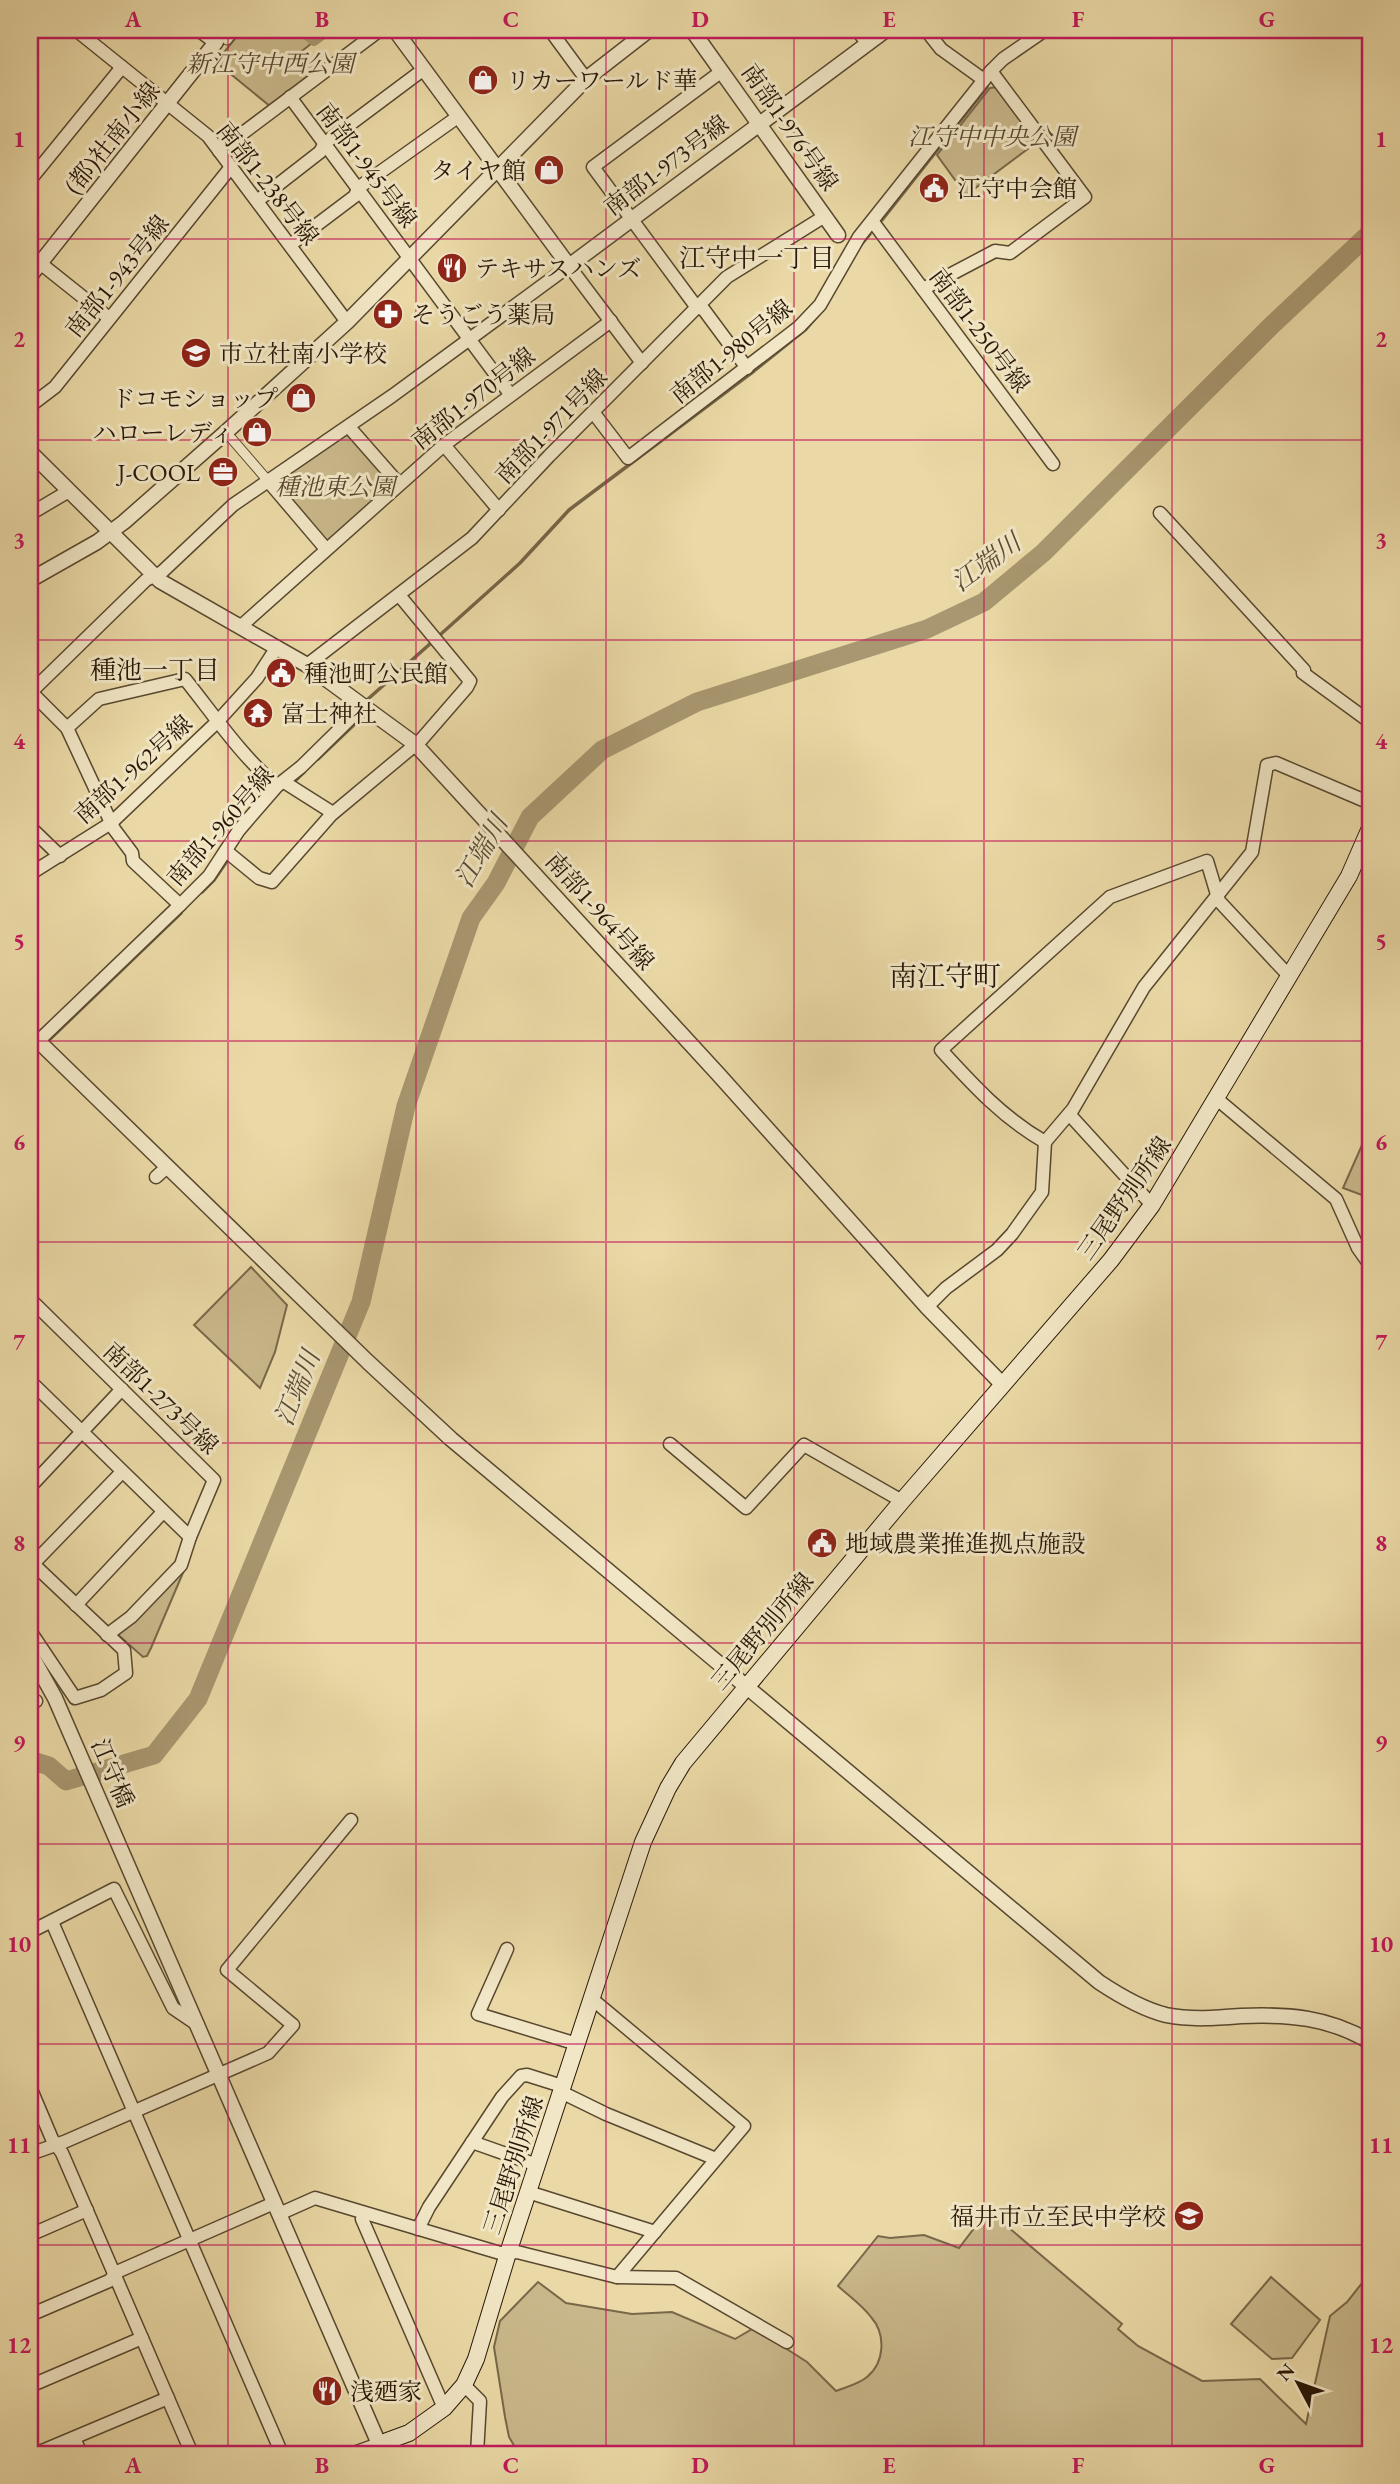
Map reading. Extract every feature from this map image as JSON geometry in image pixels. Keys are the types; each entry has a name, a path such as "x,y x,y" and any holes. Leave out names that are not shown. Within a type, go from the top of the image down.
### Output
{"main road":[{"name":"三尾野別所線","path":"381,2449 444,2409 464,2385 482,2344 508,2253 643,1842 662,1799 683,1763 902,1501 1111,1260 1152,1205 1367,846 1370,828"}],"street":[{"path":"30,39 35,30"},
{"name":"南部1-238号線","path":"76,30 208,136 347,322"},
{"name":"(都)社南小線","path":"30,276 35,259 168,103 216,42 200,30"},
{"path":"227,40 235,30"},
{"path":"219,151 380,30"},
{"path":"395,30 642,363"},
{"path":"550,30 586,79"},
{"path":"30,580 110,532 205,451 347,322 586,79 649,30"},
{"name":"南部1-976号線","path":"692,30 850,252"},
{"path":"858,30 868,44"},
{"name":"南部1-973号線","path":"569,265 886,30"},
{"path":"923,289 995,251 1010,253 1085,197 987,75 941,49 926,30"},
{"name":"南部1-980号線","path":"593,412 628,458 799,327 820,305 850,252 987,75 1003,59 1045,30"},
{"path":"30,180 122,66"},
{"path":"257,201 320,152 325,143 424,69"},
{"path":"722,71 593,167 747,368"},
{"name":"南部1-945号線","path":"290,97 510,394"},
{"path":"290,244 355,196 358,188 459,116"},
{"name":"南部1-943号線","path":"30,406 55,387 231,167"},
{"name":"南部1-971号線","path":"307,666 472,538 727,277 825,216"},
{"name":"南部1-250号線","path":"873,222 1053,464"},
{"path":"35,259 110,318"},
{"path":"30,693 146,580 162,572 233,505 349,426 569,265"},
{"name":"南部1-970号線","path":"240,627 444,446 611,321"},
{"path":"349,426 399,485"},
{"path":"231,438 326,549"},
{"path":"444,446 499,510"},
{"path":"30,452 110,532"},
{"path":"30,514 69,491"},
{"path":"1160,513 1304,670 1303,674 1370,722"},
{"name":"南部1-964号線","path":"110,532 154,576 307,666 415,744 927,1307 1002,1384"},
{"path":"226,852 259,878 272,883 333,813 421,740 470,681 400,594"},
{"name":"南部1-962号線","path":"30,874 111,823 219,721 257,678 277,647"},
{"path":"67,728 99,699 185,679 261,773 333,813"},
{"name":"南部1-960号線","path":"30,693 67,728 111,823 132,853 133,861 180,905 209,876 239,830 280,784 362,707"},
{"path":"927,1307 946,1288 997,1250 1042,1192 1045,1142 1069,1114 1144,987 1252,852 1267,765 1276,763 1370,803"},
{"path":"30,827 60,856"},
{"path":"1045,1142 988,1102 941,1050 1110,897 1208,861 1216,897 1290,977"},
{"path":"180,905 32,1041 162,1172 481,1465 1099,1982 1126,1999 1153,2011 1181,2017 1274,2015 1310,2018 1339,2026 1370,2042"},
{"path":"1217,1099 1336,1199 1358,1248 1370,1265"},
{"path":"1069,1114 1152,1205"},
{"name":"南部1-273号線","path":"31,1303 215,1480 181,1565 131,1617 107,1634"},
{"path":"32,1389 82,1432 190,1537"},
{"path":"30,1487 122,1389"},
{"path":"670,1444 746,1508 804,1445 902,1501"},
{"path":"30,1631 75,1698 101,1690 126,1674 124,1650 31,1564 122,1472"},
{"path":"76,1605 163,1512"},
{"name":"江守橋","path":"30,1653 65,1720 381,2449"},
{"path":"30,2154 268,2053 293,2025 227,1970 351,1820"},
{"path":"30,1932 114,1889 173,2008 198,2025"},
{"path":"52,1922 282,2454"},
{"path":"507,1949 478,2014 577,2044"},
{"path":"592,1999 744,2126 618,2277"},
{"path":"418,2229 429,2207 502,2097 521,2076 527,2075 561,2089 606,2114 716,2159"},
{"path":"30,2087 62,2153 192,2454"},
{"path":"472,2143 537,2165"},
{"path":"528,2192 655,2232"},
{"path":"30,2315 109,2281 118,2271 189,2241 315,2198 500,2253 517,2252 618,2277 676,2278 786,2342"},
{"path":"30,2235 87,2210"},
{"path":"364,2213 362,2219 444,2409"},
{"path":"30,2386 142,2338"},
{"path":"464,2385 480,2401 477,2454"},
{"path":"35,2454 168,2398"},
{"path":"74,2438 81,2454"},
{"path":"351,2454 381,2449"}],"green space":[{"name":"新江守中西公園","path":"242,30 298,30 312,43 302,51 317,72 271,107 216,62"},
{"name":"江守中中央公園","path":"997,87 1037,142 966,195 937,155 990,88"},
{"name":"種池東公園","path":"345,434 351,437 389,481 389,487 331,540 325,540 279,486 279,480"},
{"path":"1370,1127 1370,1198 1343,1188"},
{"path":"251,1267 287,1305 275,1352 260,1388 194,1325"},
{"path":"185,1568 151,1648 147,1656 143,1657 115,1632"},
{"path":"988,2210 1122,2324 1118,2329 1138,2346 1202,2381 1260,2379 1306,2424 1330,2316 1347,2302 1370,2273 1370,2454 519,2454 509,2437 494,2347 500,2321 538,2282 566,2303 632,2314 672,2312 735,2339 754,2328 807,2362 836,2391 867,2377 880,2356 881,2340 876,2324 864,2308 838,2286 878,2236 890,2238 924,2235 959,2248"},
{"path":"1271,2277 1320,2320 1292,2358 1272,2359 1231,2324"}],"waterway":[{"path":"301,30 314,41 329,30"},
{"path":"882,220 987,87"},
{"name":"江端川","path":"30,1760 49,1766 66,1781 154,1755 198,1699 361,1302 406,1106 471,918 496,883 530,817 602,750 697,702 927,629 984,602 1043,553 1272,325 1370,233"},
{"path":"860,246 870,234"},
{"path":"441,634 520,563 569,510 754,371 805,330 825,307"},
{"path":"368,699 431,643"},
{"path":"318,759 359,720"},
{"path":"295,781 304,772"},
{"path":"202,892 227,861"},
{"path":"48,1041 181,913"},
{"path":"30,1058 34,1054"}],"place":[{"name":"リカーワールド華","path":"483,80"},
{"name":"タイヤ館","path":"549,170"},
{"name":"江守中会館","path":"934,188"},
{"name":"テキサスハンズ","path":"452,268"},
{"name":"そうごう薬局","path":"388,314"},
{"name":"市立社南小学校","path":"196,353"},
{"name":"ドコモショップ","path":"301,398"},
{"name":"ハローレディ","path":"257,432"},
{"name":"J-COOL","path":"223,472"},
{"name":"種池町公民館","path":"281,673"},
{"name":"富士神社","path":"258,713"},
{"name":"地域農業推進拠点施設","path":"822,1543"},
{"name":"福井市立至民中学校","path":"1189,2216"},
{"name":"浅廼家","path":"327,2391"}],"district":[{"name":"江守中一丁目","path":"757,258"},
{"name":"種池一丁目","path":"155,670"},
{"name":"南江守町","path":"945,976"}]}
